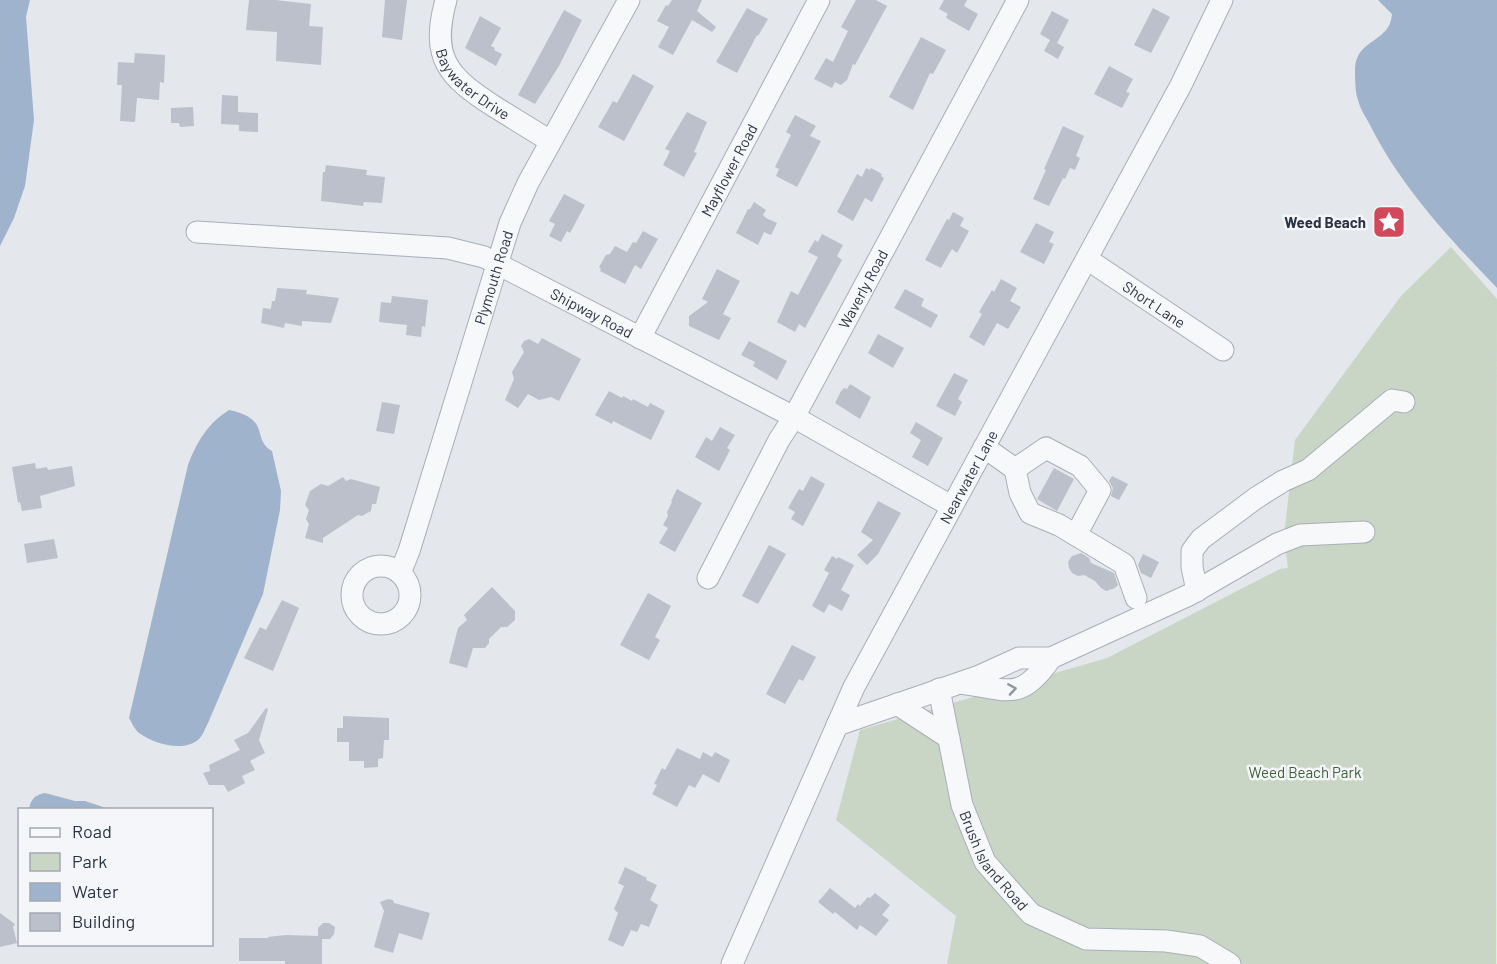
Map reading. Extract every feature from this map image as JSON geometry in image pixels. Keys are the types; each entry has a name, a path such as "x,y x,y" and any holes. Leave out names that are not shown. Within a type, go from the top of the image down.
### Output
{"street":[{"name":"Baywater Drive","path":"446,0 440,35 447,67 469,90 550,141"},
{"name":"Plymouth Road","path":"400,573 410,551 510,223 550,141 629,0"},
{"name":"Mayflower Road","path":"640,338 819,0"},
{"name":"Waverly Road","path":"708,578 779,440 794,417 1018,0"},
{"name":"Nearwater Lane","path":"732,964 854,687 1181,85 1222,0"},
{"name":"Shipway Road","path":"197,232 465,251 497,264 794,417 951,506"},
{"name":"Short Lane","path":"1087,259 1223,350"},
{"path":"1197,591 1192,567 1192,551 1201,539 1256,498 1283,481 1308,470 1392,400 1404,402"},
{"path":"984,447 1015,469 1020,493 1030,513 1076,535 1124,564 1136,598"},
{"path":"1015,469 1046,448 1080,466 1100,490 1076,535"},
{"path":"837,725 960,683 1006,691 1018,689 1029,684 1040,674 1051,658 1197,591 1277,544 1300,535 1364,532"},
{"name":"Brush Island Road","path":"939,689 962,805 985,862 1031,914 1086,939 1166,941 1200,946 1230,964"},
{"path":"897,704 949,738"}],"green space":[{"name":"Weed Beach Park","path":"1451,247 1497,299 1496,964 947,964 956,916 836,820 860,730 1107,658 1280,569 1288,568 1284,536 1295,440 1401,296"}],"water":[{"path":"0,0 30,0 26,17 34,120 25,186 14,218 0,246"},
{"path":"1378,0 1497,0 1497,288 1444,231 1411,191 1382,148 1360,107 1355,84 1357,58 1367,45 1386,30 1392,14"},
{"path":"229,410 251,419 259,429 262,441 272,451 281,491 280,510 263,594 203,734 192,744 168,745 139,733 129,718 188,465 204,434 221,415"},
{"path":"45,793 106,808 29,808 34,798"}],"building":[{"path":"249,0 311,4 309,26 323,27 321,65 276,61 277,32 246,30"},
{"path":"385,0 407,0 402,40 382,37"},
{"path":"672,0 702,0 697,11 716,27 712,32 692,20 673,55 658,47 669,27 657,21 666,5 668,6"},
{"path":"856,0 876,0 887,6 855,65 853,64 847,80 841,85 835,82 832,88 814,79 826,58 833,62 848,31 841,27"},
{"path":"944,0 967,0 964,6 978,14 969,31 948,19 946,17 948,14 939,9"},
{"path":"747,8 768,19 737,73 716,62"},
{"path":"1153,8 1170,17 1151,53 1134,45"},
{"path":"564,10 582,20 559,66 535,104 518,95"},
{"path":"1052,11 1069,20 1057,43 1064,47 1058,59 1044,51 1050,40 1040,34"},
{"path":"480,16 501,28 491,46 502,54 496,66 465,48"},
{"path":"921,37 946,50 933,74 930,73 913,110 889,97"},
{"path":"135,53 165,55 164,83 160,82 159,100 137,98 135,122 120,121 122,85 117,85 118,62 134,63"},
{"path":"1109,66 1133,79 1126,92 1130,93 1122,108 1094,94"},
{"path":"633,74 654,86 624,141 598,127 613,101 617,103"},
{"path":"222,95 238,96 238,112 258,113 258,132 239,131 239,125 221,124"},
{"path":"193,107 194,126 180,127 179,123 171,123 171,108"},
{"path":"687,112 707,122 694,152 697,153 684,177 663,165 670,151 665,149"},
{"path":"795,115 816,126 810,136 821,141 797,187 776,176 779,169 775,167 791,135 786,132"},
{"path":"1063,126 1084,136 1076,156 1080,158 1075,170 1070,168 1049,206 1033,199"},
{"path":"326,165 367,170 366,175 385,177 382,203 364,202 363,206 321,201 323,172 325,172"},
{"path":"866,168 882,174 884,178 872,202 865,198 853,221 837,212 857,174 862,177"},
{"path":"564,194 585,205 570,233 567,231 561,242 549,236 555,224 549,221"},
{"path":"754,202 766,210 763,215 766,218 777,223 771,235 764,232 758,245 736,233"},
{"path":"953,212 964,218 960,226 969,231 957,253 952,249 941,268 925,260"},
{"path":"1036,223 1054,232 1049,242 1054,244 1044,264 1020,252"},
{"path":"643,231 658,239 641,269 635,265 625,284 600,271 599,267 606,255 610,254 615,246 627,252"},
{"path":"822,234 843,245 837,256 842,260 805,328 799,324 795,332 777,322 791,291 798,295 818,257 808,252 815,240 818,242"},
{"path":"717,269 740,281 723,314 731,318 719,340 689,326 689,316 708,302 702,299"},
{"path":"1001,279 1017,288 1010,301 1021,307 1008,329 997,323 984,346 969,337 982,314 979,312"},
{"path":"277,288 307,290 306,294 339,298 331,323 302,321 302,326 285,323 284,328 261,323 263,308 271,309"},
{"path":"905,289 924,299 921,306 938,315 931,328 894,308"},
{"path":"392,296 428,300 425,327 422,326 421,337 406,335 407,325 379,322 381,302 391,303"},
{"path":"878,334 904,348 893,368 868,353"},
{"path":"542,338 581,359 559,401 551,397 539,400 528,394 518,408 505,400 514,379 512,372 524,352 521,346 524,341 529,339 538,344"},
{"path":"749,341 787,361 777,380 753,366 755,362 741,355"},
{"path":"954,373 968,380 958,399 962,402 955,416 936,406"},
{"path":"850,384 871,397 860,419 835,403 841,391 844,388 847,389"},
{"path":"609,391 648,407 650,403 665,411 651,440 613,421 612,424 595,415"},
{"path":"382,402 400,405 394,434 376,431"},
{"path":"916,422 943,438 928,466 912,457 921,440 910,433"},
{"path":"720,427 735,435 727,448 730,450 719,471 695,457 706,437 712,441"},
{"path":"35,463 36,469 47,467 48,470 72,466 75,486 40,496 42,508 22,511 20,502 18,503 12,467"},
{"path":"1054,468 1074,479 1057,511 1037,499"},
{"path":"811,476 825,484 803,526 791,519 795,512 788,508 799,489 803,491"},
{"path":"1112,476 1128,484 1119,500 1111,496 1113,488 1109,481"},
{"path":"343,477 346,481 351,479 380,487 376,504 372,504 371,511 362,516 358,515 323,538 323,543 305,538 309,524 306,519 309,510 305,505 310,491 321,484 328,486"},
{"path":"677,489 702,503 675,552 659,543 668,528 663,525"},
{"path":"878,501 901,513 878,554 867,565 857,555 873,540 861,532"},
{"path":"54,539 58,558 27,563 24,544"},
{"path":"769,545 786,554 758,604 742,596"},
{"path":"1081,553 1089,558 1091,563 1114,573 1118,585 1106,591 1084,575 1078,576 1072,573 1068,562 1072,556"},
{"path":"1143,554 1159,562 1151,578 1141,573 1138,565"},
{"path":"832,556 854,565 841,590 850,595 842,611 829,604 824,613 812,606 829,573 824,570"},
{"path":"492,587 515,611 515,620 507,627 501,627 489,639 485,648 473,648 467,668 449,663 458,628 467,620 464,615"},
{"path":"648,593 671,606 655,637 660,640 649,660 620,645"},
{"path":"282,600 299,608 273,671 244,658 260,627 266,630"},
{"path":"792,645 816,657 803,681 799,679 785,704 766,694"},
{"path":"266,708 268,709 259,740 265,753 250,761 255,770 242,776 245,783 228,792 224,785 209,785 203,773 210,771 209,765 240,750 234,740 248,733"},
{"path":"343,716 389,718 389,740 384,740 383,758 378,759 378,767 364,768 364,761 349,761 349,742 337,742 337,728 343,728"},
{"path":"677,748 700,759 703,752 712,757 715,752 730,760 719,783 703,774 695,788 689,785 677,807 652,794 662,768 665,770"},
{"path":"625,867 657,885 650,900 658,905 649,927 641,924 637,932 631,930 623,947 608,940 618,913 614,909 624,886 618,883"},
{"path":"830,888 855,908 875,893 890,905 882,915 889,920 876,936 860,925 857,930 818,902"},
{"path":"393,900 394,903 430,913 422,940 399,933 393,953 374,947 384,911 380,902"},
{"path":"0,913 15,924 13,927 17,943 0,947"},
{"path":"323,923 329,923 335,927 330,939 322,939 322,964 239,961 239,938 268,938 286,935 318,936 318,928"}],"place":[{"name":"Weed Beach","path":"1389,222"}]}
